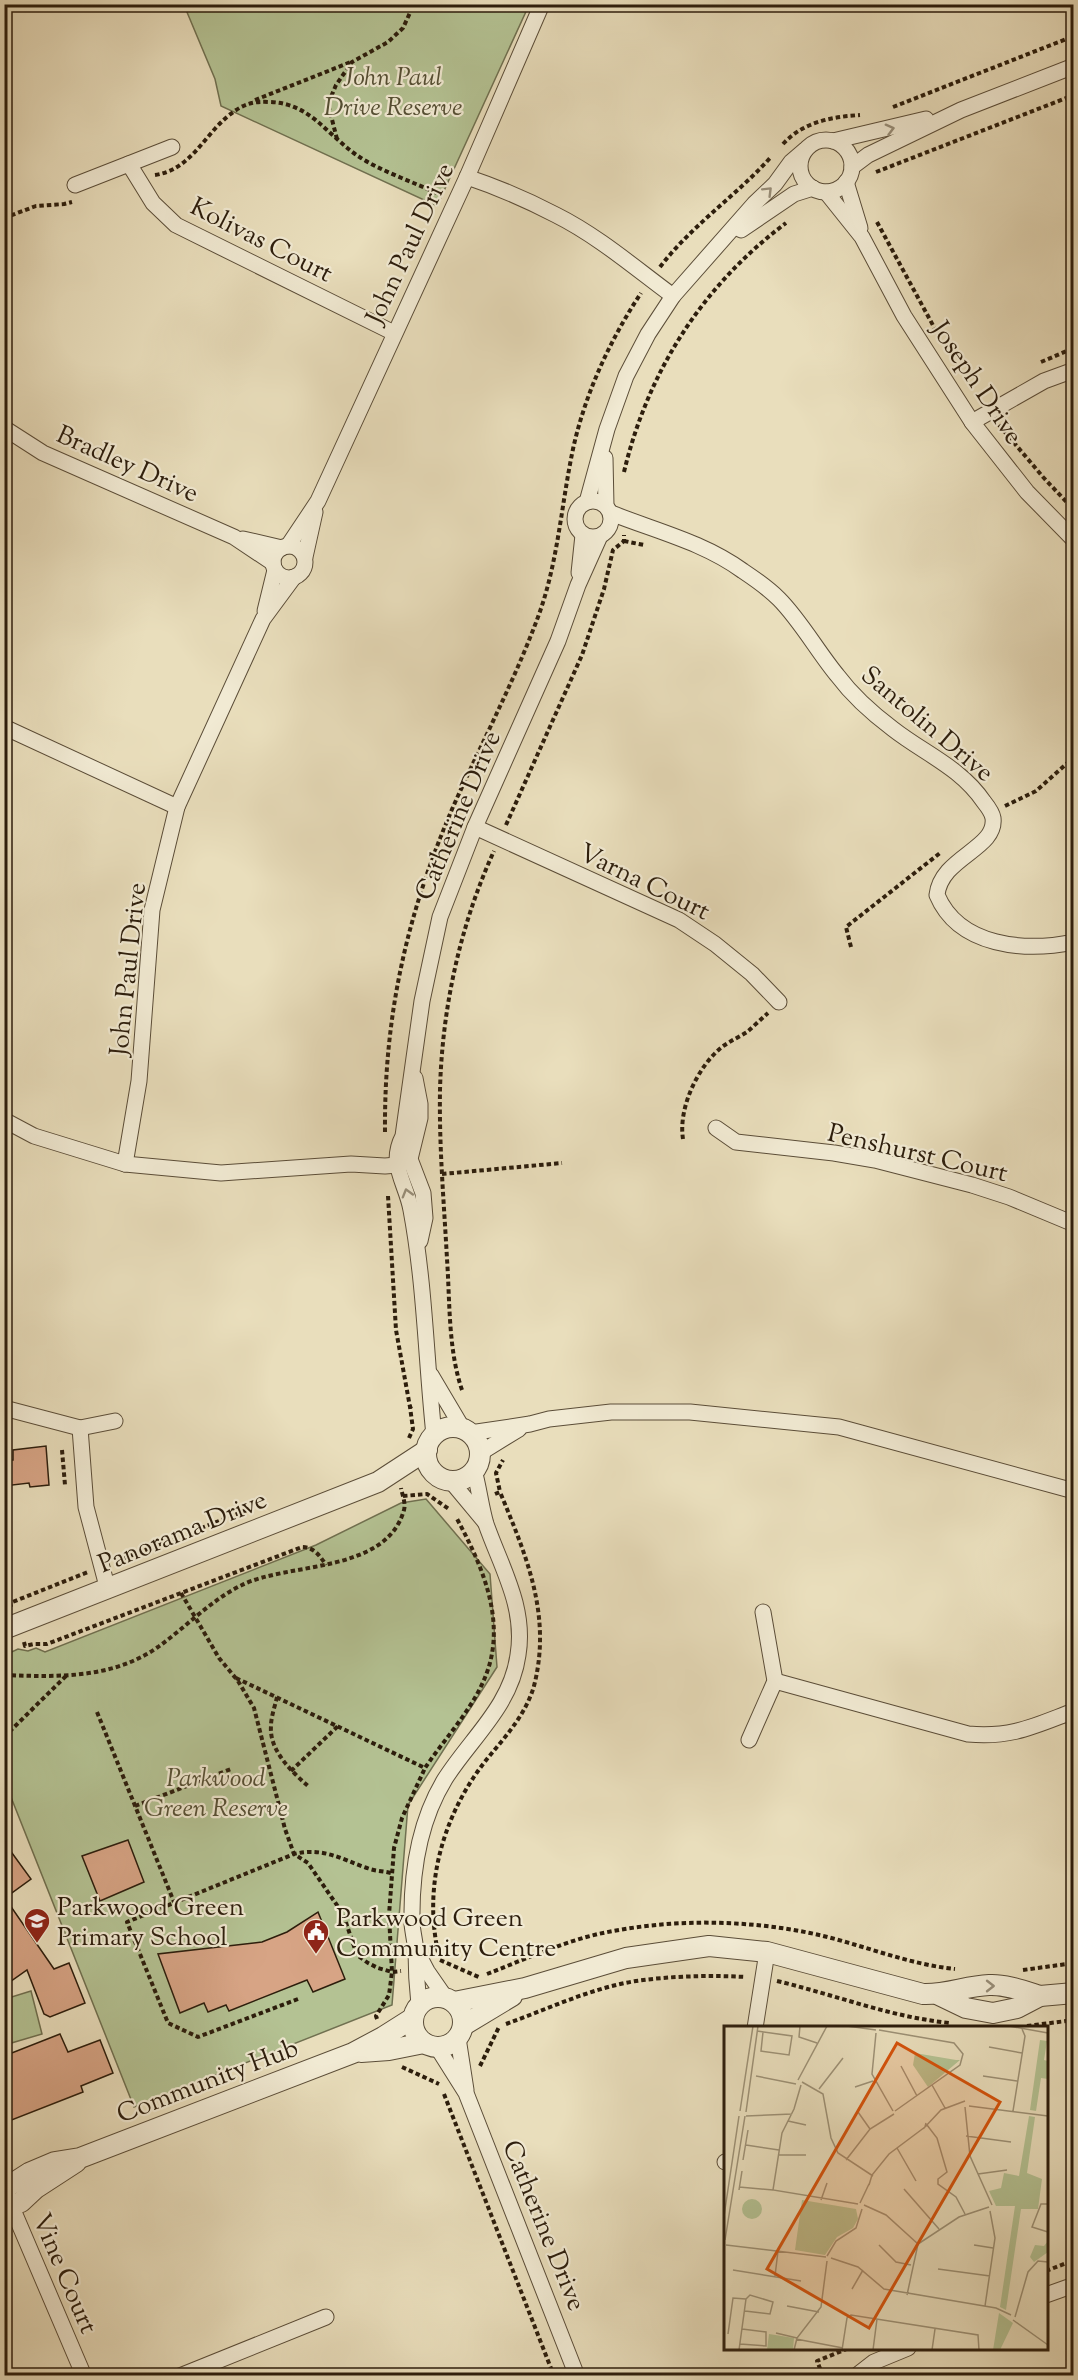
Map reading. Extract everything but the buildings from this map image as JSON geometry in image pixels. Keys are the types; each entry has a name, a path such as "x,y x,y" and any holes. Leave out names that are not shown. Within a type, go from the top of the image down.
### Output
{"street":[{"name":"John Paul Drive","path":"305,557 318,501 467,177 542,4"},
{"path":"715,250 758,217 794,194 834,190 846,182 852,167 868,155 961,110 1074,66"},
{"path":"587,502 626,376 648,334 673,296 775,184 791,162 818,141 833,141 961,110"},
{"path":"833,141 847,151 852,167"},
{"path":"75,185 172,147"},
{"path":"805,150 801,158 802,176 820,190"},
{"name":"Kolivas Court","path":"129,164 153,203 176,225 394,333"},
{"path":"467,177 557,215 602,244 673,296"},
{"name":"Joseph Drive","path":"846,182 862,237 904,316 972,422 1027,492 1074,540"},
{"name":"Joseph Drive","path":"820,190 862,237"},
{"path":"972,422 1044,381 1074,370"},
{"name":"Bradley Drive","path":"4,428 43,453 234,537 274,566"},
{"path":"605,440 608,509 612,518 604,533 594,538 583,535 575,520 578,509 587,502 597,501 608,509"},
{"name":"John Paul Drive","path":"285,547 318,501"},
{"name":"Santolin Drive","path":"608,509 661,532 701,545 743,570 780,600 838,678 862,702 894,730 950,766 978,793 992,812 994,820 992,830 985,840 941,878 937,895 949,915 963,927 1010,946 1034,947 1074,942"},
{"name":"Santolin Drive","path":"604,533 624,536 661,532"},
{"name":"Catherine Drive","path":"395,1161 397,1148 403,1136 407,1102 414,1072 422,1001 440,917 475,827 558,640 578,585 604,533"},
{"name":"Catherine Drive","path":"578,585 583,535"},
{"name":"Bradley Drive","path":"234,537 285,547"},
{"path":"285,547 298,549 305,557 304,567 294,577 283,576 274,566 275,554 285,547"},
{"name":"John Paul Drive","path":"263,620 274,566"},
{"name":"John Paul Drive","path":"125,1164 140,1081 152,909 177,807 263,620 294,577"},
{"path":"4,727 177,807"},
{"name":"Varna Court","path":"475,827 679,920 715,944 752,974 779,1002"},
{"path":"4,1120 34,1136 125,1164 221,1173 395,1161 409,1195 419,1250 430,1372 436,1398 429,1466 476,1501"},
{"name":"Penshurst Court","path":"716,1128 736,1142 875,1160 972,1185 1009,1197 1074,1224"},
{"path":"436,1398 479,1446 476,1501 510,1581 519,1617 519,1654 505,1697 444,1781 417,1848 412,1891 412,1926 420,1968 415,2032 430,2045 452,2043 489,2002 525,1988 626,1958 709,1946 767,1952 923,1994 939,1995 992,1984 1040,1996 1074,1993"},
{"path":"4,1408 80,1428 115,1421"},
{"path":"430,1443 448,1428 467,1431 611,1412 690,1412 838,1427 1074,1491"},
{"path":"442,1476 459,1480 512,1432 530,1424"},
{"path":"80,1428 86,1508 108,1590"},
{"name":"Panorama Drive","path":"4,1629 378,1482 430,1443"},
{"name":"Panorama Drive","path":"378,1482 401,1487 442,1476"},
{"path":"749,1740 775,1681 763,1612"},
{"path":"775,1681 968,1734 993,1736 1022,1731 1074,1711"},
{"path":"755,2026 767,1952"},
{"path":"420,1968 460,2008 461,2031"},
{"path":"939,1995 966,2008 993,2013 1017,2008 1040,1996"},
{"path":"416,2012 431,1997 489,2002"},
{"name":"Community Hub","path":"386,2044 416,2012"},
{"name":"Catherine Drive","path":"461,2031 466,2093"},
{"name":"Community Hub","path":"6,2198 80,2158 352,2053 386,2044 430,2045"},
{"name":"Catherine Drive","path":"430,2045 466,2093 577,2376"},
{"name":"Vine Court","path":"6,2198 84,2376"},
{"path":"1048,2295 1074,2285"},
{"path":"180,2376 326,2317"},
{"path":"856,2376 874,2362 905,2350"}],"path":[{"path":"137,179 168,173 180,168 228,116 252,101 352,62 388,42 403,28 414,4"},
{"path":"884,111 1074,36"},
{"path":"338,140 328,104 336,85 352,62"},
{"path":"252,101 285,102 306,111 359,157 455,201"},
{"path":"408,1440 413,1429 396,1330 395,1161 387,1073 392,1012 416,902 454,807 538,618 552,572 573,447 588,398 608,348 625,317 650,279 672,252 707,216 749,180 789,137 801,129 830,117 868,115"},
{"path":"622,481 631,440 649,393 687,324 740,260 789,220"},
{"path":"876,220 936,330"},
{"path":"990,412 1043,477 1074,510"},
{"path":"466,1399 458,1377 453,1344 442,1174 440,1089 443,1046 458,956 479,886 582,655 604,589 613,550 624,536 652,548"},
{"path":"992,812 1036,791 1074,757"},
{"path":"851,946 846,927 945,849"},
{"path":"683,1139 681,1129 684,1109 702,1071 723,1046 747,1032 779,1002"},
{"path":"442,1174 562,1163"},
{"path":"410,1407 462,1390"},
{"path":"454,1515 476,1501 500,1492 496,1473 501,1462 507,1457"},
{"path":"4,1675 67,1676 101,1673 133,1663 242,1585 267,1575 334,1564 374,1547 387,1537 398,1523 405,1508 401,1487 427,1494 447,1506 473,1550 488,1588 495,1624 492,1656 486,1677 468,1708 425,1768 402,1818 390,1873 388,1915 392,1972 388,1995 376,2016 396,2067 400,2066 441,2084 554,2376"},
{"path":"181,1593 219,1658 236,1678 254,1708 285,1829 294,1854 308,1863 343,1914 357,1955 368,1963 392,1972 420,1968 442,1960 481,1976 498,2027 480,2067 466,2076"},
{"path":"4,1737 67,1676"},
{"path":"236,1678 425,1768"},
{"path":"277,1698 270,1727 276,1749 291,1771 308,1786"},
{"path":"97,1712 174,1902"},
{"path":"291,1771 338,1726"},
{"path":"135,1806 231,1769"},
{"path":"298,1999 198,2037 168,2023 127,1922 308,1850 348,1859 368,1868 390,1873"},
{"path":"498,2027 588,1994 635,1981 678,1978 763,1979 806,1988 918,2020 960,2024"},
{"path":"1027,2026 1074,2020"},
{"path":"1048,2271 1074,2260"},
{"path":"823,2376 817,2361 846,2350"}],"green space":[{"name":"John Paul Drive Reserve","path":"184,5 529,5 437,206 221,106 215,79"},
{"name":"Parkwood Green Reserve","path":"426,1499 490,1574 497,1667 408,1805 392,2005 134,2107 5,1782 5,1655 18,1649 28,1651 36,1648 45,1652 316,1545 401,1503"},
{"path":"31,1991 42,2034 8,2044 5,2031 5,1999"}],"place":[{"name":"Parkwood Green Primary School","path":"37,1944"},
{"name":"Parkwood Green Community Centre","path":"316,1955"}]}
